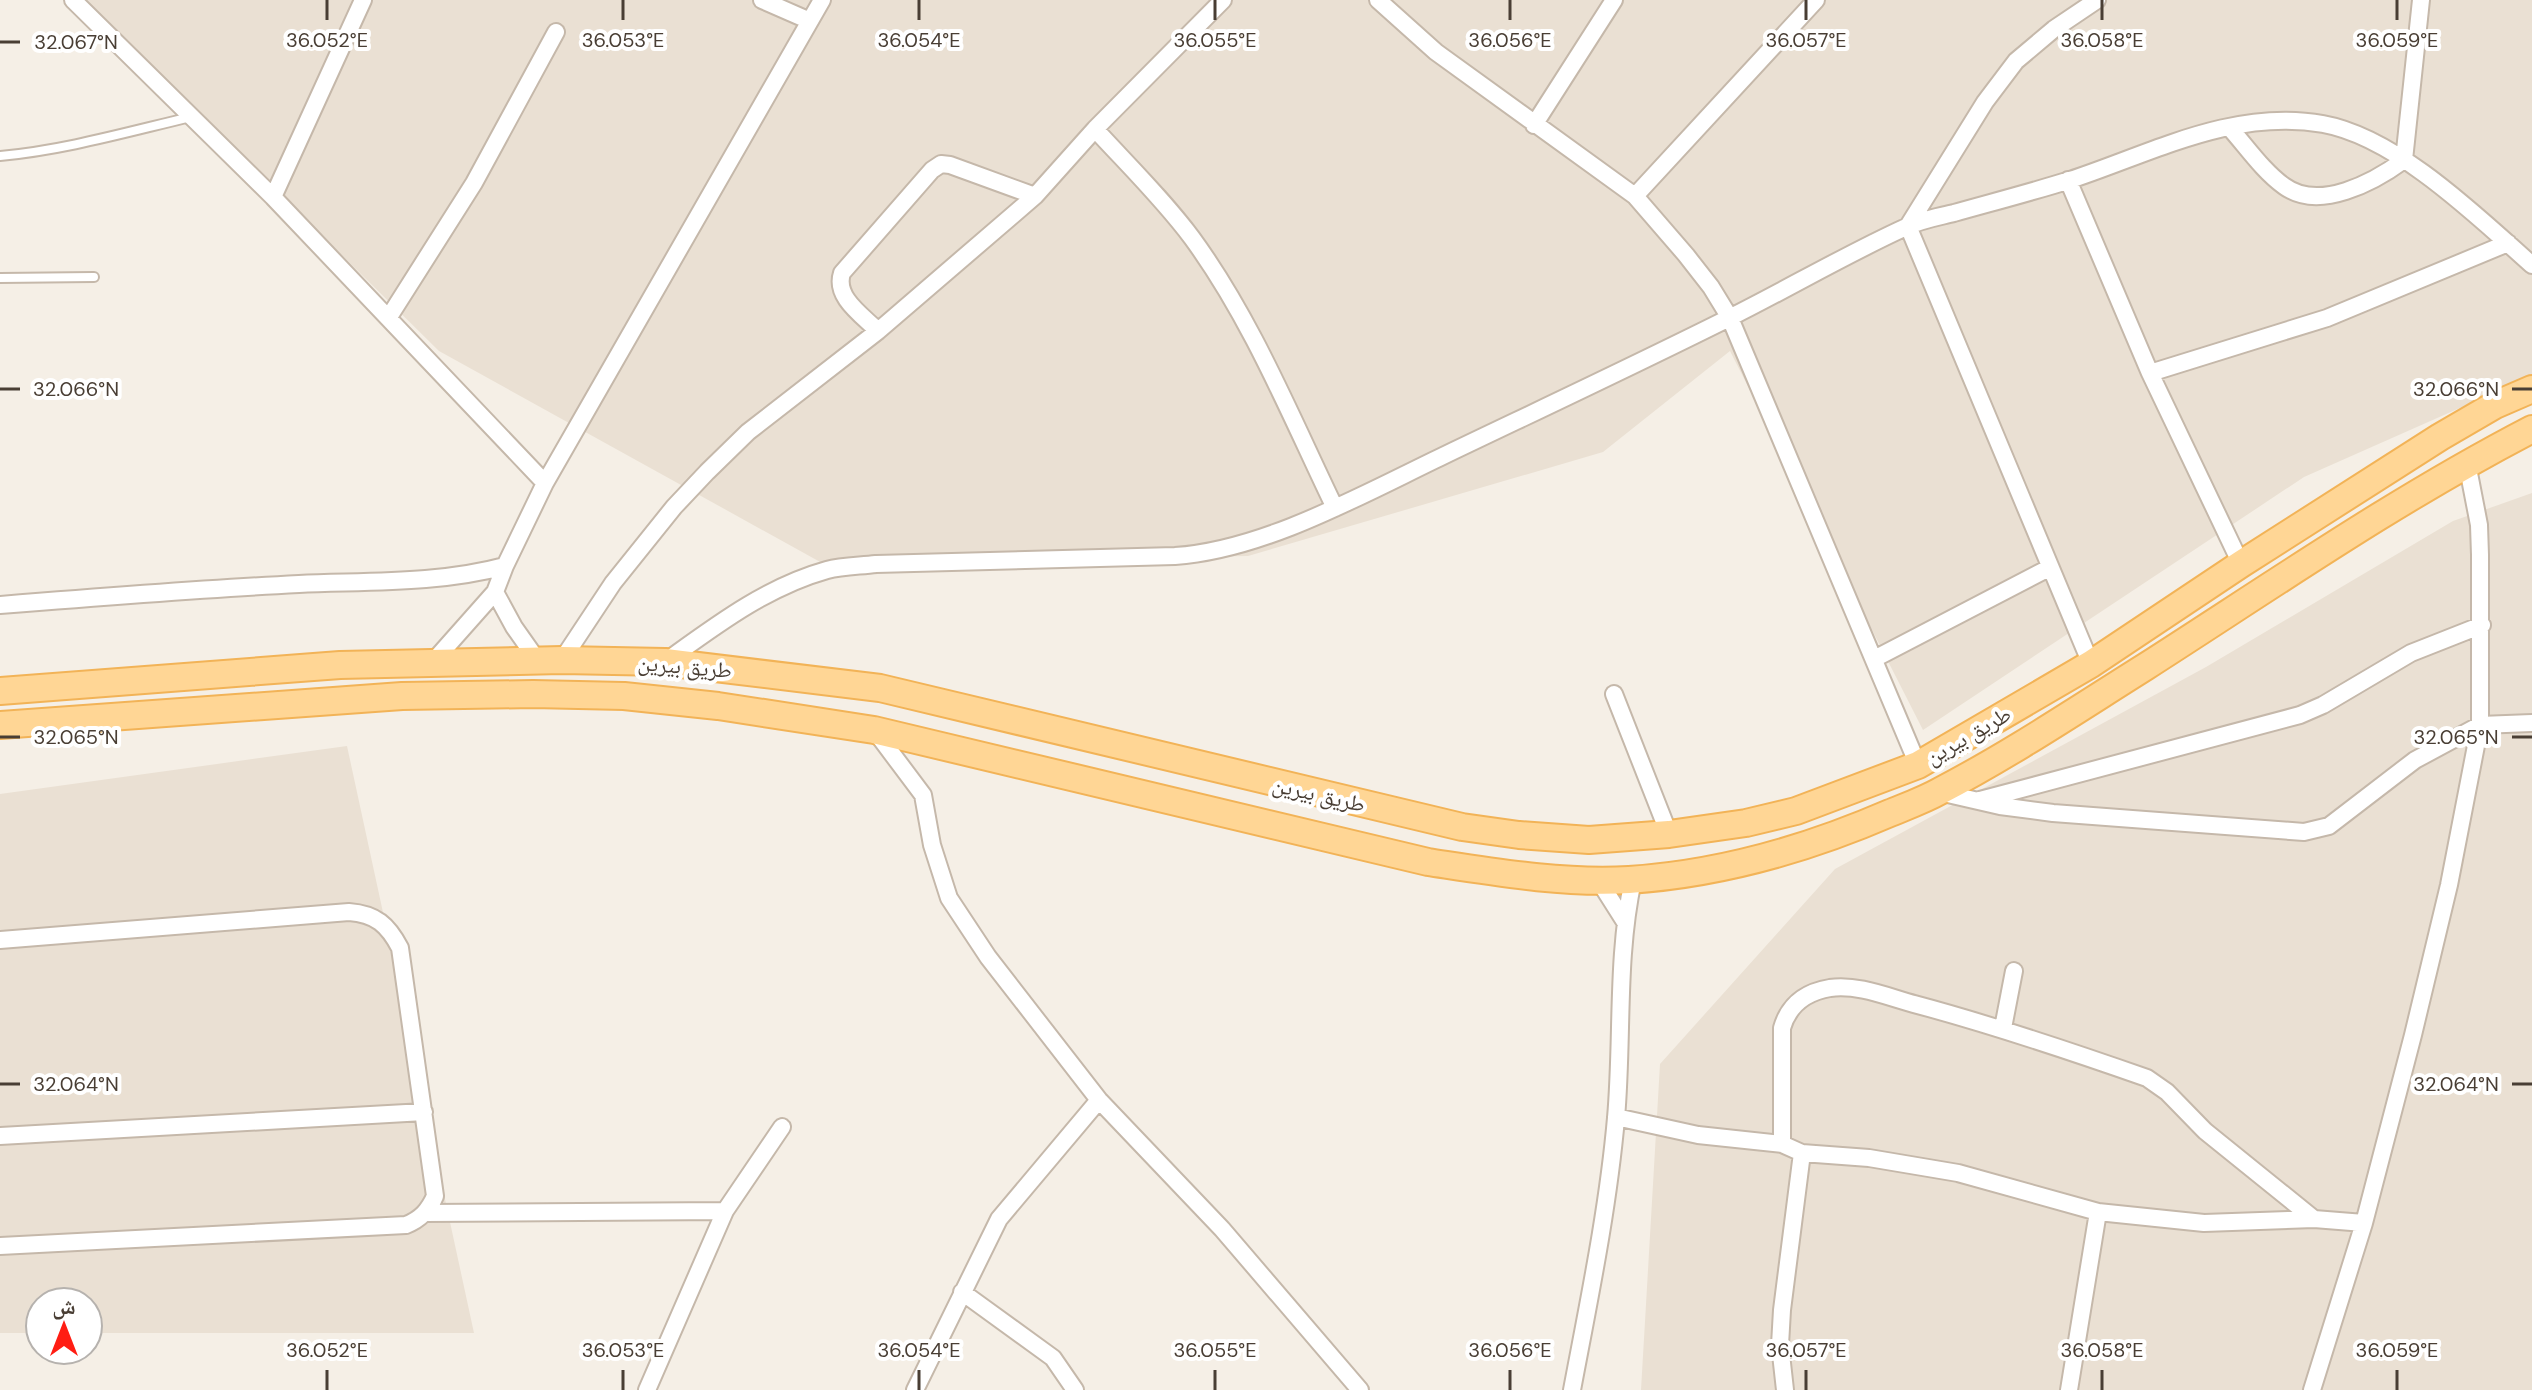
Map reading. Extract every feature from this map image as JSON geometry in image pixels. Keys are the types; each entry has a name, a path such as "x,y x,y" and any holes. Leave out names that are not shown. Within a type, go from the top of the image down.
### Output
{"main road":[{"name":"طريق بيرين","path":"1,690 340,665 550,660 665,662 880,688 1462,827 1589,840 1669,834 1746,823 1796,811 1918,765 2091,664 2440,437 2495,405 2532,389"},
{"name":"طريق بيرين","path":"0,725 402,696 533,694 656,699 874,730 1428,862 1487,871 1599,881 1633,880 1780,854 1858,827 1939,792 2081,707 2391,507 2532,429"}],"street":[{"path":"73,0 273,197 545,483"},
{"path":"273,197 363,0"},
{"path":"762,0 810,21"},
{"path":"432,663 495,592 545,483 822,0"},
{"path":"495,592 514,627 550,660 674,507 707,472 748,432 878,331 1035,196 1095,129 1223,0"},
{"path":"1378,0 1436,52 1635,196 1695,266 1730,318 1918,765"},
{"path":"1534,125 1614,0"},
{"path":"1635,196 1816,0"},
{"path":"1908,226 1985,102 2016,61 2054,29 2097,0"},
{"path":"2404,160 2421,0"},
{"path":"389,317 474,183 556,32"},
{"path":"665,662 741,609 796,580 830,569 876,564 1207,554 1230,548 1335,508 1730,318 1908,226 2068,180 2175,141 2229,127 2262,120 2324,124 2370,140 2404,160 2532,265"},
{"path":"2229,127 2282,185 2301,195 2325,195 2367,184 2404,160"},
{"path":"1095,129 1167,208 1211,267 1255,342 1335,508"},
{"path":"878,331 845,298 840,289 842,273 932,170 941,164 950,165 1035,196"},
{"path":"2068,180 2150,373 2241,564"},
{"path":"1908,226 2091,664"},
{"path":"2150,373 2327,318 2508,243"},
{"path":"2312,1390 2364,1223 2449,885 2480,725 2482,625 2479,525 2467,463"},
{"path":"0,605 251,587 434,579 505,566"},
{"path":"1874,659 2049,568"},
{"path":"1979,801 2300,715 2323,705 2411,653 2482,625"},
{"path":"1614,694 1669,834"},
{"path":"1939,792 2053,813 2316,831 2337,821 2415,760 2480,725 2532,723"},
{"path":"874,730 923,795 932,845 949,898 988,957 1099,1100 1222,1229 1360,1390"},
{"path":"1572,1390 1598,1255 1616,1117 1625,922 1633,880"},
{"path":"1599,881 1625,922"},
{"path":"0,940 366,913 390,930 400,948 435,1196 425,1213 406,1225 0,1246"},
{"path":"2003,1028 2014,971"},
{"path":"1782,1144 1782,1028 1786,1015 1796,1001 1813,991 1834,987 1861,989 2003,1028 2147,1078 2167,1092 2216,1140 2314,1219"},
{"path":"915,1390 999,1219 1099,1100"},
{"path":"0,1136 424,1112"},
{"path":"1616,1117 1698,1135 1782,1144 1802,1153 1869,1158 1958,1173 2098,1212 2204,1223 2314,1219 2364,1223"},
{"path":"647,1390 725,1211 782,1127"},
{"path":"1785,1390 1780,1345 1782,1310 1802,1153"},
{"path":"425,1213 725,1211"},
{"path":"2069,1390 2098,1212"},
{"path":"962,1292 1053,1358 1075,1390"}],"lane":[{"path":"0,156 82,144 191,117"},
{"path":"0,278 94,277"}],"shaded area":[{"path":"83,0 2532,0 2532,376 2304,477 1923,730 1730,351 1603,452 1248,556 822,563 439,351"},
{"path":"2532,493 2532,1390 1641,1390 1660,1064 1835,869 2206,667 2453,521"},
{"path":"347,746 474,1333 104,1333 104,1286 24,1286 24,1333 0,1333 0,794"}]}
